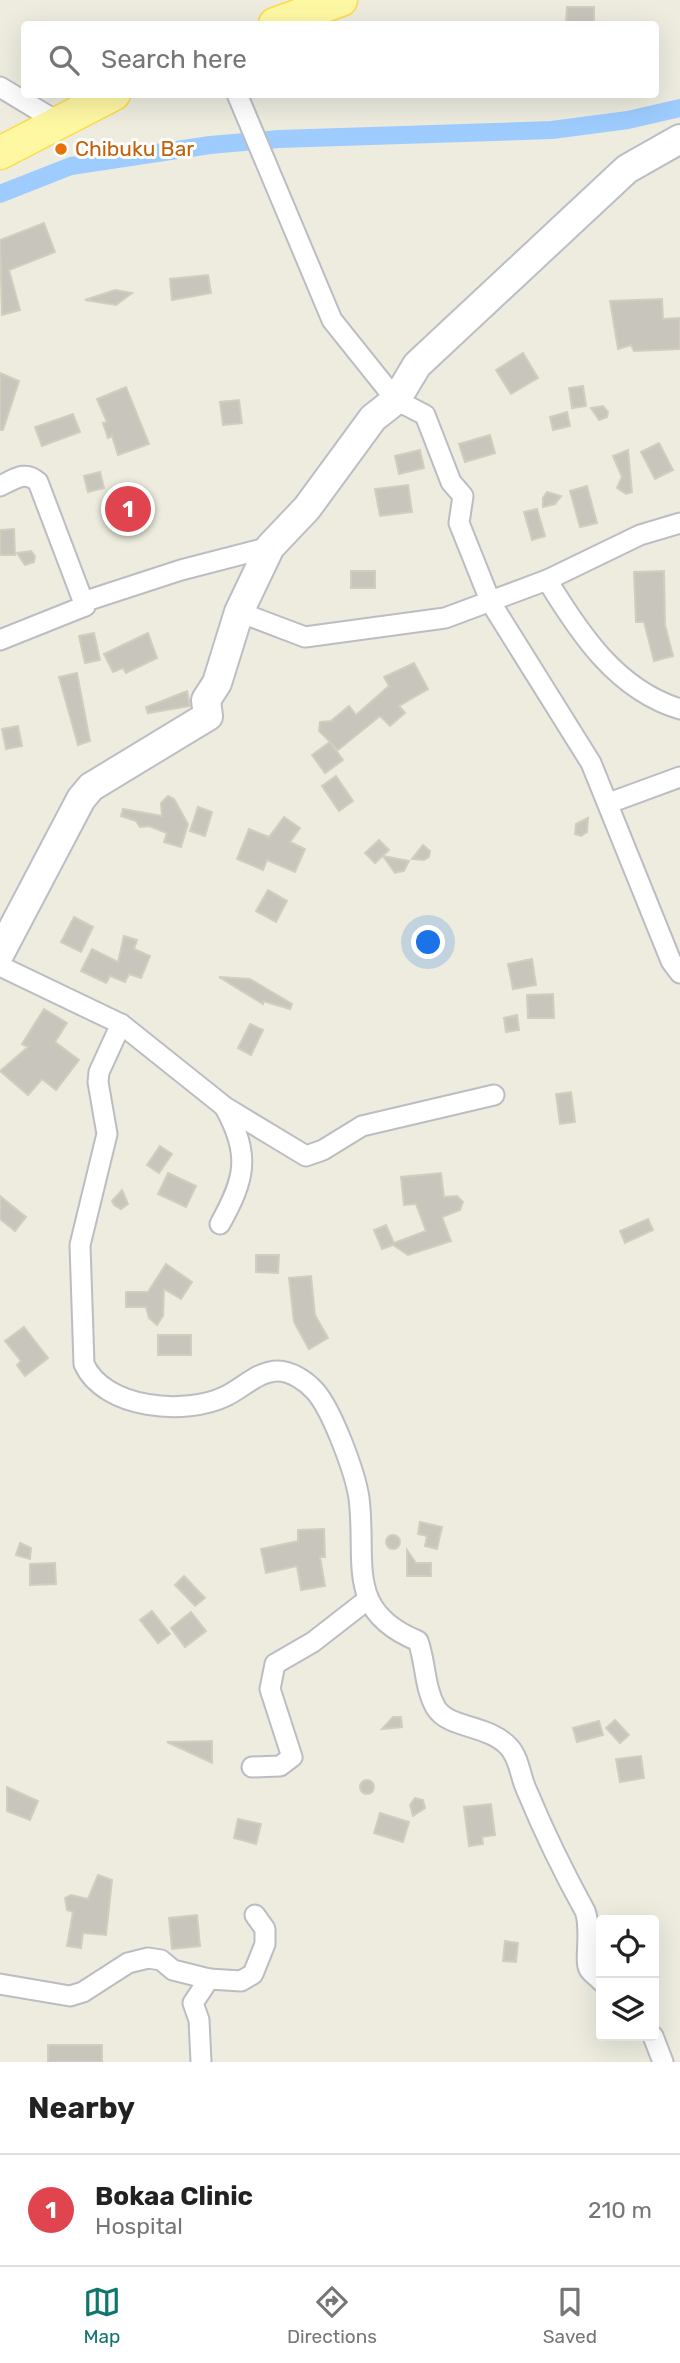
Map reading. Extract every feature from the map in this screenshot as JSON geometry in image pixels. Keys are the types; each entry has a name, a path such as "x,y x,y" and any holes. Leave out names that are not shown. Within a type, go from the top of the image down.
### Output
{"main road":[{"path":"283,21 341,0"},
{"path":"0,153 106,98"}],"street":[{"path":"0,87 58,122"},
{"path":"239,98 332,320 396,400 425,415 431,425 451,482 463,496 459,523 491,603 591,762 671,961 680,973"},
{"path":"0,953 81,799 91,787 208,716 206,700 217,682 239,611 270,547 307,508 373,418 396,400 417,365 627,169 680,139"},
{"path":"0,486 24,475 31,475 38,482 85,606"},
{"path":"239,611 305,638 445,618 547,580 640,535 680,523"},
{"path":"0,640 85,606 86,601 181,570 270,547"},
{"path":"547,580 573,621 631,687 657,702 680,709"},
{"path":"609,803 680,778"},
{"path":"0,966 121,1024 225,1107 306,1156 315,1154 371,1123 494,1095"},
{"path":"121,1024 99,1072 98,1082 107,1134 80,1245 84,1364 90,1378 105,1391 147,1405 186,1406 225,1397 263,1374 277,1371 292,1373 315,1391 327,1412 357,1486 361,1573 367,1600 384,1623 418,1641 427,1685 437,1709 445,1718 454,1723 477,1727 509,1747 526,1789 585,1911 590,1925 586,1961 598,1978"},
{"path":"220,1224 239,1191 243,1164 240,1135 225,1107"},
{"path":"252,1767 280,1766 292,1756 270,1689 275,1664 313,1642 367,1600"},
{"path":"0,1984 70,1996 83,1993 112,1971 148,1958 161,1960 173,1970 209,1979 241,1981 253,1974 265,1944 265,1929 255,1916"},
{"path":"201,2062 199,2020 193,2003 209,1979"},
{"path":"655,2041 663,2062"}],"building":[{"path":"567,7 594,7 594,21 566,21"},
{"path":"44,223 55,252 9,270 20,310 2,315 0,240"},
{"path":"208,275 211,293 172,300 170,279"},
{"path":"115,290 132,293 116,305 85,300"},
{"path":"662,299 663,319 680,318 680,349 634,351 631,345 618,349 610,301"},
{"path":"523,353 538,378 511,394 496,370"},
{"path":"0,373 19,381 3,430 0,430"},
{"path":"583,386 586,406 572,408 569,388"},
{"path":"126,387 149,444 118,455 112,436 108,438 103,423 107,422 97,399"},
{"path":"239,400 242,423 223,425 220,402"},
{"path":"603,406 608,412 607,417 599,420 591,408"},
{"path":"567,412 570,426 553,430 550,417"},
{"path":"73,414 80,432 42,446 35,427"},
{"path":"490,435 495,453 465,462 459,444"},
{"path":"659,443 673,470 655,479 641,452"},
{"path":"420,450 424,468 399,474 395,456"},
{"path":"628,450 632,492 626,494 617,488 622,477 613,456"},
{"path":"100,472 104,488 88,492 84,476"},
{"path":"408,485 412,512 380,516 375,489"},
{"path":"587,486 597,523 580,527 570,491"},
{"path":"139,491 144,525 115,526 110,496"},
{"path":"547,492 561,496 555,504 543,507 543,498"},
{"path":"537,509 545,536 532,540 524,512"},
{"path":"14,529 15,555 0,555 0,530"},
{"path":"31,551 35,556 34,562 25,565 17,553"},
{"path":"351,571 375,571 375,588 351,588"},
{"path":"664,571 665,625 673,656 654,661 644,622 636,622 634,572"},
{"path":"94,633 100,660 85,663 79,636"},
{"path":"148,633 157,658 126,673 123,668 113,672 104,654"},
{"path":"414,663 428,689 399,706 405,713 390,726 380,716 338,750 319,731 320,722 331,721 349,706 356,715 389,686 384,677"},
{"path":"77,673 90,741 78,745 59,677"},
{"path":"187,691 190,706 148,713 146,707"},
{"path":"18,726 22,746 6,749 2,729"},
{"path":"330,742 343,760 325,773 312,755"},
{"path":"336,776 353,801 339,811 322,786"},
{"path":"168,796 174,799 188,824 181,847 164,842 167,833 149,826 140,827 136,821 121,816 123,809 162,816 161,803"},
{"path":"198,807 212,812 205,836 190,831"},
{"path":"284,817 300,828 290,842 305,849 295,872 267,860 263,870 237,859 249,829 269,837"},
{"path":"588,818 587,832 581,836 575,834 576,824"},
{"path":"379,840 389,850 375,863 365,853"},
{"path":"423,845 430,851 429,857 424,860 412,859"},
{"path":"383,856 409,861 404,871 395,873"},
{"path":"268,890 287,901 276,922 256,911"},
{"path":"74,917 93,927 81,952 61,942"},
{"path":"124,936 137,940 134,949 150,956 141,978 129,974 125,982 110,976 106,983 81,971 92,949 118,962"},
{"path":"532,959 536,985 513,989 508,964"},
{"path":"219,977 250,979 292,1004 290,1009 263,1001 263,1004"},
{"path":"553,994 554,1018 528,1018 527,995"},
{"path":"44,1009 67,1023 55,1042 79,1060 56,1090 42,1079 28,1095 0,1071 28,1047 22,1044"},
{"path":"517,1015 519,1030 506,1032 504,1018"},
{"path":"250,1024 263,1030 251,1055 238,1048"},
{"path":"571,1092 575,1122 560,1124 556,1094"},
{"path":"160,1146 172,1154 159,1173 147,1165"},
{"path":"168,1173 196,1186 186,1207 158,1194"},
{"path":"441,1173 444,1197 457,1196 463,1202 460,1210 442,1217 451,1241 408,1255 393,1245 382,1249 374,1230 386,1225 394,1243 426,1231 416,1204 404,1205 401,1177"},
{"path":"122,1190 128,1204 121,1209 112,1201"},
{"path":"0,1196 26,1217 15,1231 0,1219"},
{"path":"648,1219 653,1230 625,1243 620,1231"},
{"path":"256,1255 279,1255 278,1273 256,1272"},
{"path":"166,1264 192,1282 181,1299 164,1289 163,1316 157,1325 149,1318 146,1307 126,1307 126,1292 148,1292"},
{"path":"311,1276 315,1315 328,1338 309,1349 294,1322 289,1278"},
{"path":"24,1327 48,1358 25,1376 17,1365 21,1361 5,1341"},
{"path":"158,1335 191,1335 191,1355 158,1355"},
{"path":"420,1522 442,1527 437,1549 425,1546 427,1536 418,1534"},
{"path":"324,1529 325,1557 320,1557 325,1586 301,1590 297,1566 266,1573 261,1549 298,1541 298,1530"},
{"path":"393,1535 398,1537 398,1547 393,1549 388,1547 386,1542 388,1537"},
{"path":"20,1543 31,1548 30,1559 16,1555"},
{"path":"407,1550 416,1563 431,1563 431,1576 407,1576"},
{"path":"55,1563 56,1584 30,1585 30,1564"},
{"path":"184,1576 205,1598 195,1606 175,1585"},
{"path":"152,1611 170,1634 158,1643 140,1620"},
{"path":"191,1612 206,1631 185,1647 171,1628"},
{"path":"393,1717 401,1717 402,1727 382,1729"},
{"path":"615,1720 629,1735 620,1743 606,1728"},
{"path":"599,1721 603,1735 577,1742 573,1728"},
{"path":"212,1741 212,1763 167,1742"},
{"path":"641,1756 644,1778 620,1782 616,1759"},
{"path":"367,1780 372,1782 372,1792 367,1794 362,1792 360,1787 362,1782"},
{"path":"7,1787 38,1801 30,1820 7,1811"},
{"path":"415,1798 423,1800 425,1808 413,1816 410,1805"},
{"path":"491,1804 495,1835 482,1837 483,1844 469,1846 464,1807"},
{"path":"380,1813 409,1822 403,1842 374,1833"},
{"path":"238,1819 261,1824 256,1844 234,1838"},
{"path":"98,1875 112,1880 106,1935 83,1933 81,1948 67,1946 73,1912 67,1910 65,1898 71,1895 88,1899"},
{"path":"197,1915 200,1946 172,1949 169,1918"},
{"path":"505,1941 518,1943 516,1962 503,1961"},
{"path":"48,2045 102,2045 102,2062 48,2062"}],"waterway":[{"path":"0,194 71,166 210,145 279,139 552,130 628,120 680,108"}],"place":[{"name":"Chibuku Bar","path":"61,149"},
{"name":"Bokaa Clinic","path":"128,509"}]}
